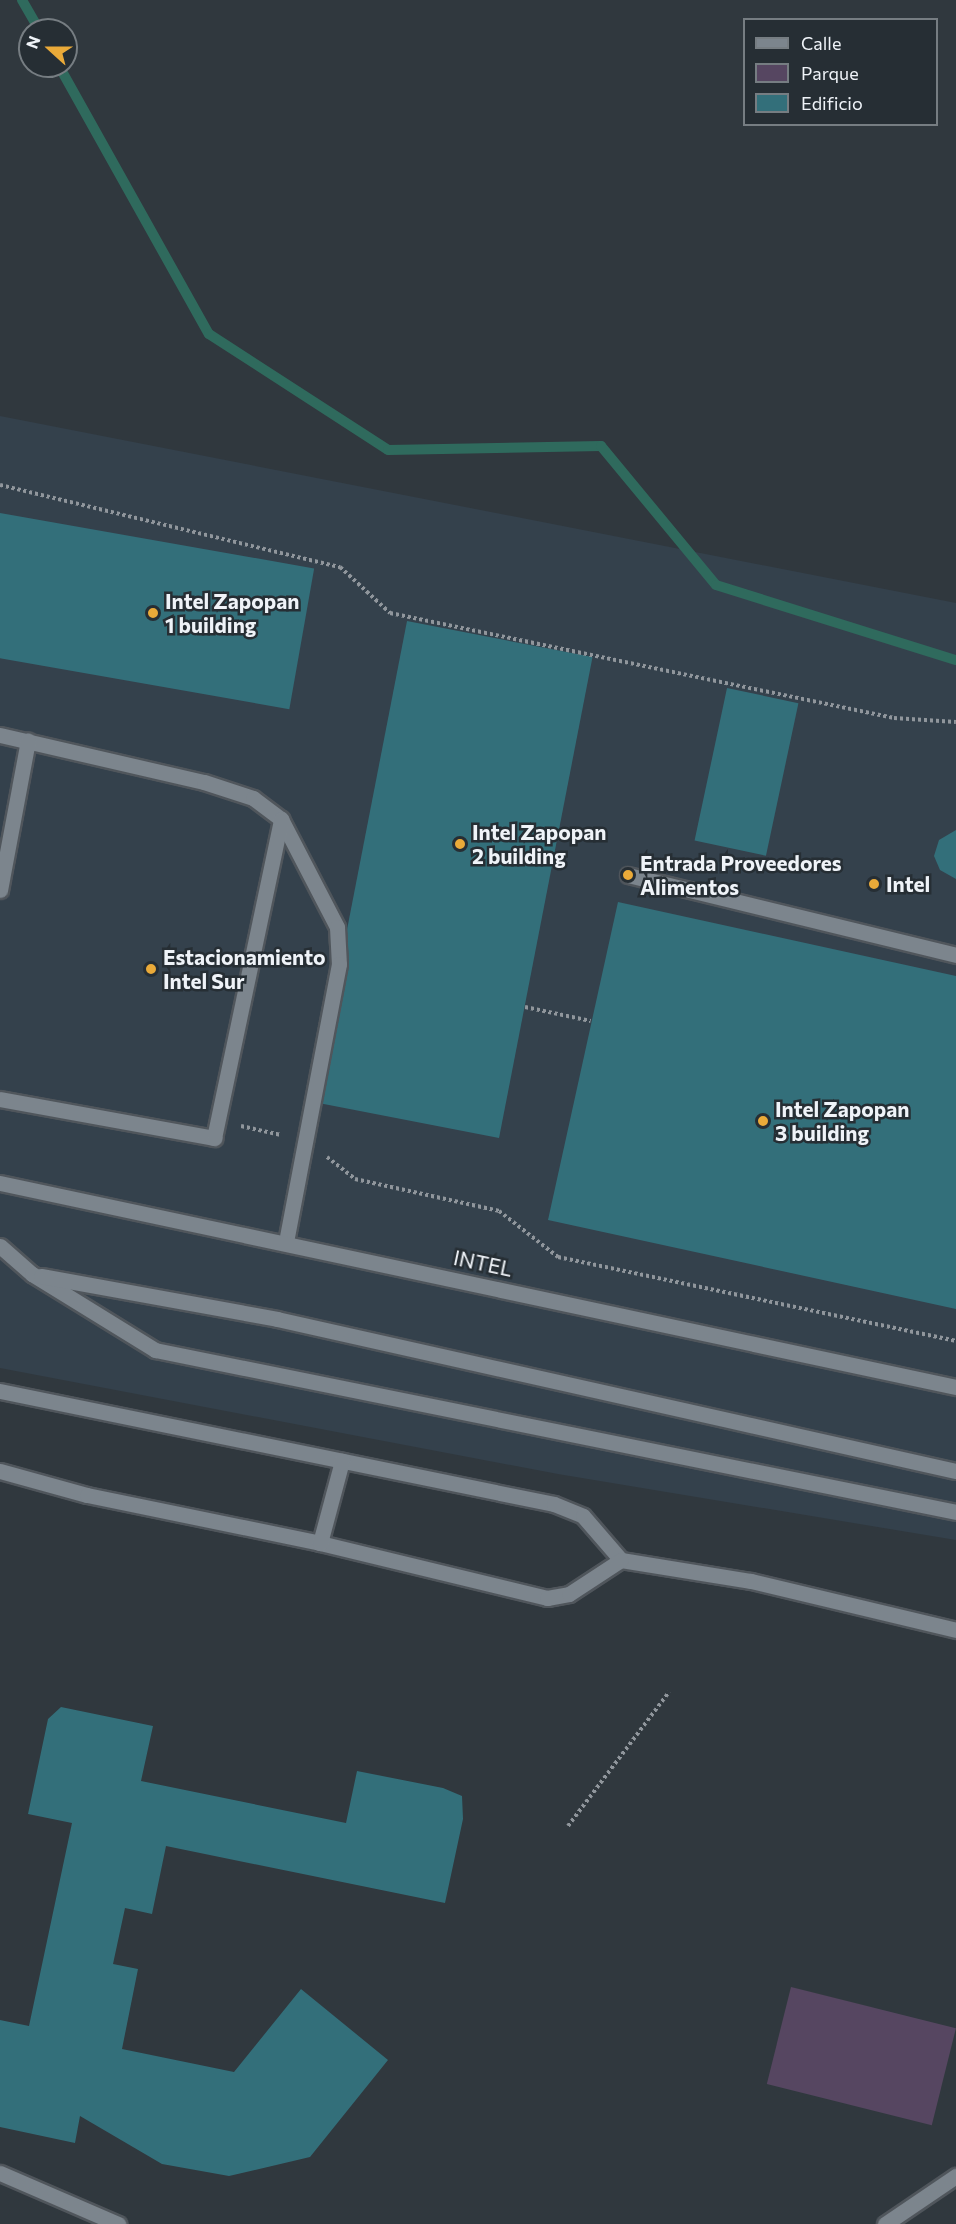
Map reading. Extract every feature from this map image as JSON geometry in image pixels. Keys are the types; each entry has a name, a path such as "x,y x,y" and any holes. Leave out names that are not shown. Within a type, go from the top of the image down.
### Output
{"lane":[{"path":"0,735 204,782 253,798 281,819 337,927 339,964 303,1140 286,1242"},
{"path":"0,890 28,741"},
{"path":"0,1099 206,1140 214,1138 220,1122 281,819"},
{"path":"628,875 956,955"},
{"name":"INTEL","path":"0,1183 286,1242 956,1387"},
{"path":"0,1246 32,1274 155,1350 956,1512"},
{"path":"32,1274 277,1319 956,1471"},
{"path":"0,1391 554,1504 583,1516 621,1560 751,1581 956,1630"},
{"path":"320,1543 342,1461"},
{"path":"0,1471 87,1495 320,1543 547,1598 569,1594 621,1560"},
{"path":"0,2173 118,2224"},
{"path":"885,2224 956,2176"}],"path":[{"path":"0,485 340,567 390,613 894,718 956,722"},
{"path":"525,1007 591,1021"},
{"path":"220,1122 303,1140 355,1179 499,1211 558,1257 956,1341"},
{"path":"568,1826 669,1692"}],"shaded area":[{"path":"0,416 956,603 956,1540 558,1474 0,1368"}],"green space":[{"path":"791,1987 956,2028 932,2125 767,2084"}],"building":[{"name":"Intel Zapopan 1 building","path":"0,513 314,568 289,709 0,658"},
{"name":"Intel Zapopan 2 building","path":"407,621 593,657 499,1138 314,1102"},
{"path":"727,688 798,703 766,856 695,841"},
{"path":"956,830 956,879 940,870 934,856 939,840"},
{"name":"Intel Zapopan 3 building","path":"618,902 956,976 956,1309 548,1220"},
{"path":"61,1707 153,1726 141,1781 346,1823 357,1771 443,1788 462,1796 463,1819 445,1903 166,1846 152,1914 125,1908 113,1964 138,1969 122,2049 234,2072 301,1989 388,2060 310,2157 229,2176 162,2164 80,2116 75,2143 0,2127 0,2020 29,2026 72,1823 28,1814 48,1719"}],"waterway":[{"path":"22,0 32,18"},
{"path":"66,78 209,334 388,450 601,446 716,585 956,660"}],"place":[{"name":"Intel Zapopan 1 building","path":"153,613"},
{"name":"Intel Zapopan 2 building","path":"460,844"},
{"name":"Entrada Proveedores Alimentos","path":"628,875"},
{"name":"Intel","path":"874,884"},
{"name":"Estacionamiento Intel Sur","path":"151,969"},
{"name":"Intel Zapopan 3 building","path":"763,1121"}]}
